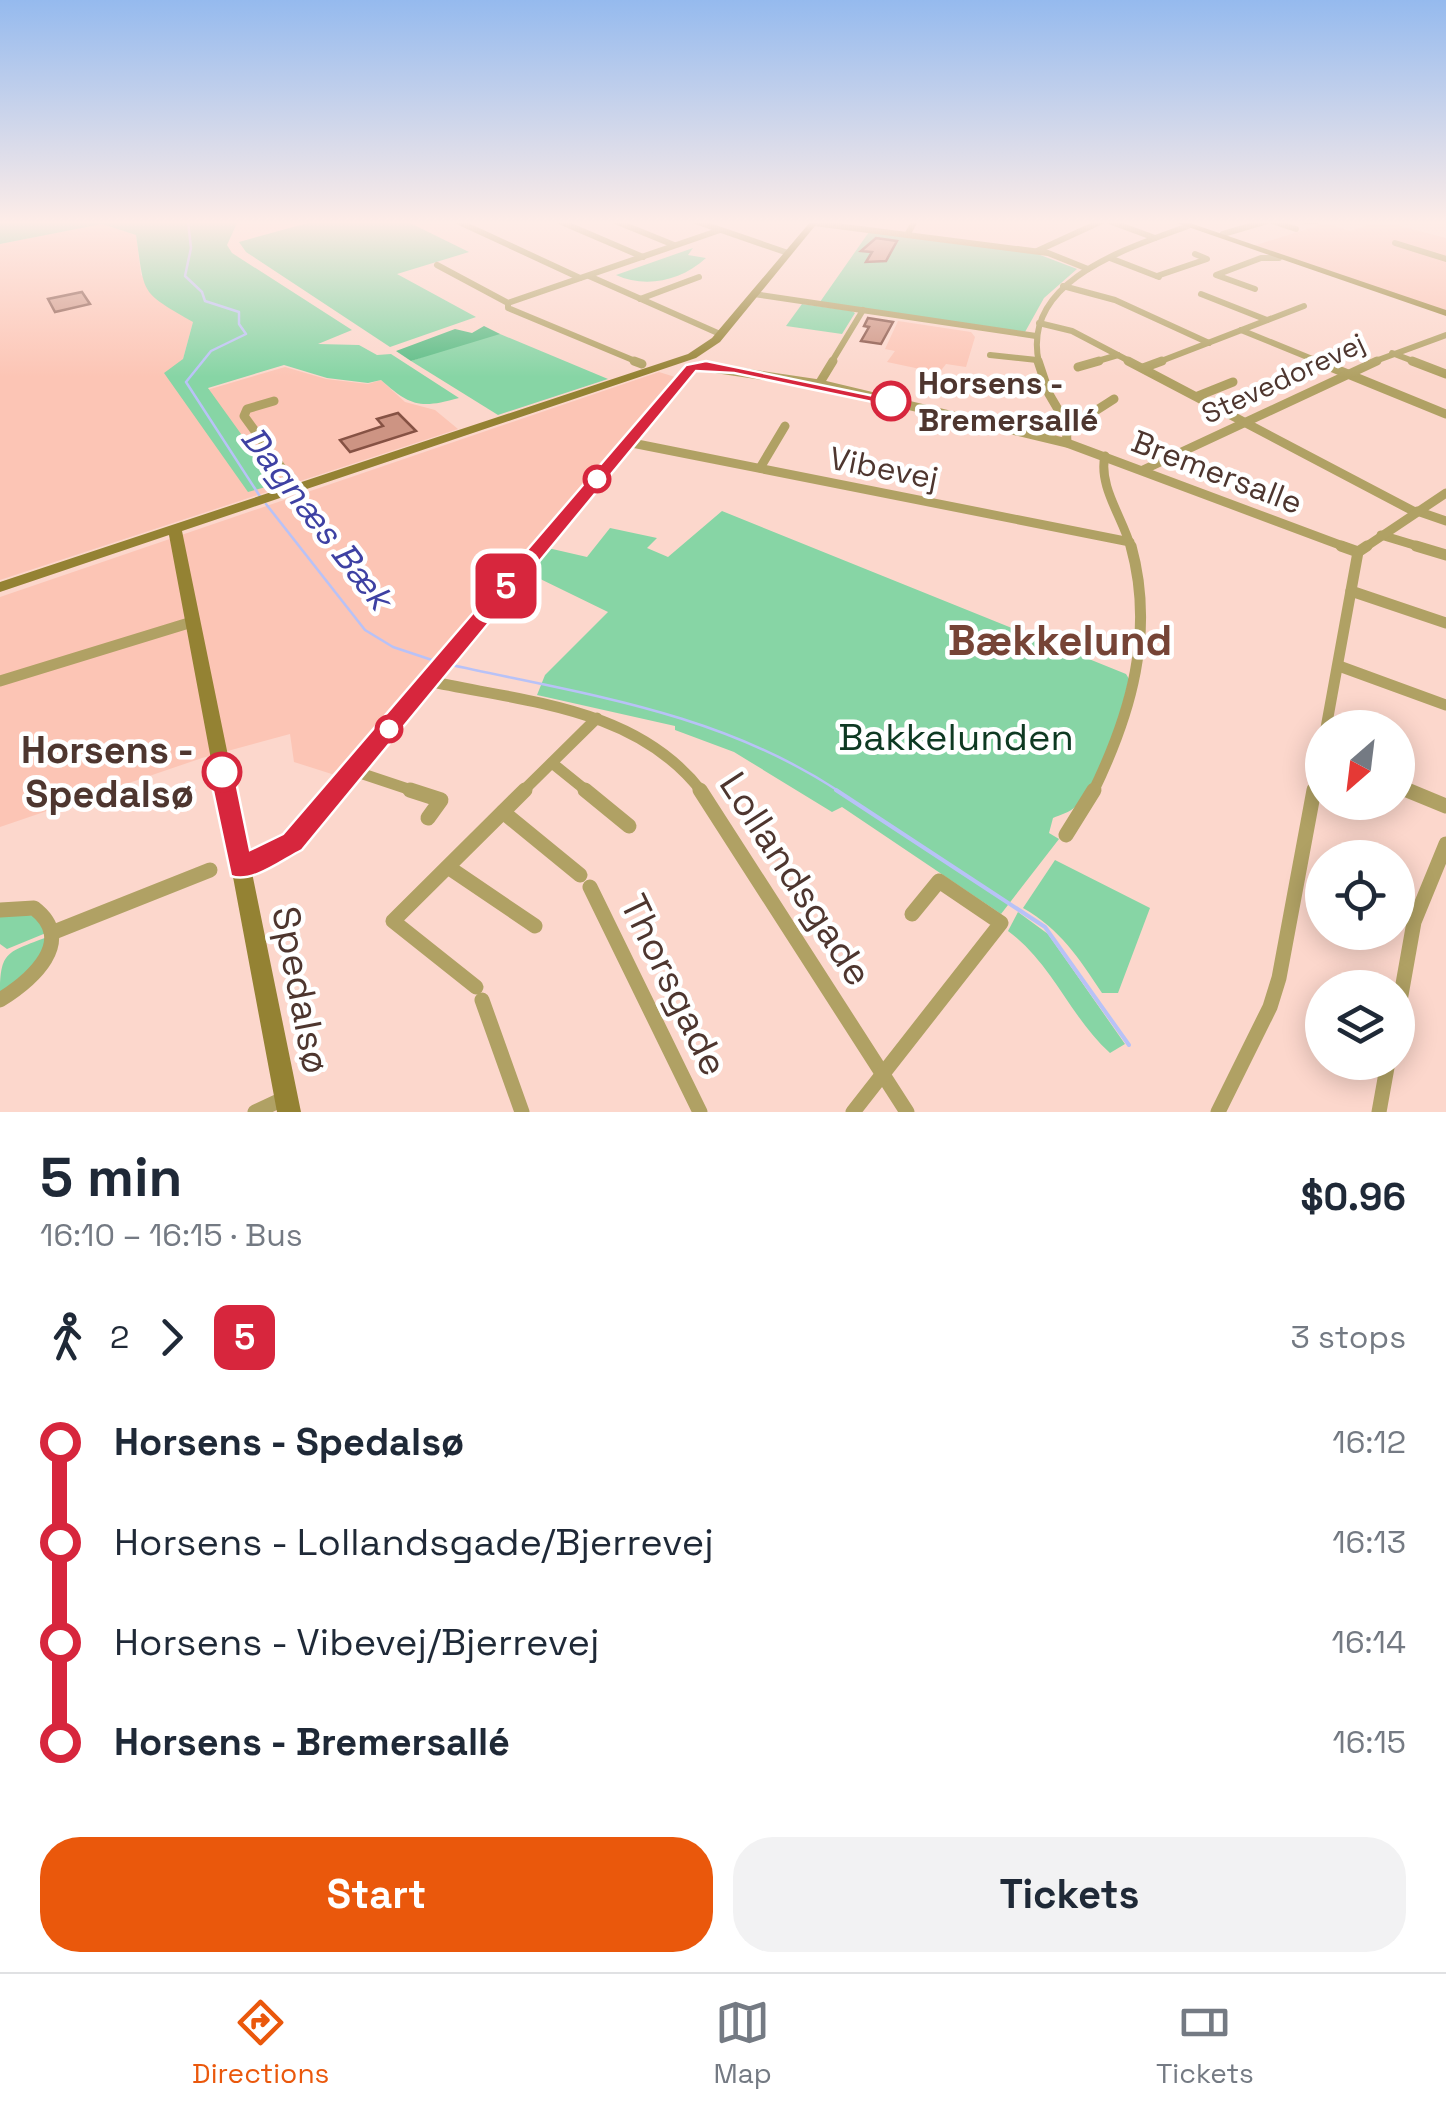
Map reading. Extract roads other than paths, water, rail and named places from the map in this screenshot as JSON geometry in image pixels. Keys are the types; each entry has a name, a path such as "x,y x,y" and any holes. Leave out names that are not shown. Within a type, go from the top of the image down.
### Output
{"street":[{"path":"452,273 508,303 596,273"},
{"path":"575,273 720,334"},
{"path":"0,587 692,356 720,334 772,273"},
{"path":"1067,443 1068,424 1052,400 1037,360 1036,336 1063,286 1081,273"},
{"path":"1148,273 1161,278 1173,273"},
{"path":"1219,273 1216,274 1255,289"},
{"path":"1322,273 1446,315"},
{"path":"640,300 699,278"},
{"path":"1063,286 1115,300 1209,342"},
{"path":"754,294 1036,336"},
{"path":"1202,294 1267,320"},
{"path":"508,303 508,308 642,364"},
{"path":"1144,368 1304,306"},
{"path":"819,384 862,310"},
{"path":"1040,323 1072,331 1416,511 1446,520"},
{"path":"1241,330 1446,414"},
{"name":"Stevedorevej","path":"1143,470 1344,373 1446,336"},
{"path":"1392,353 1446,374"},
{"path":"990,355 1037,360"},
{"path":"1078,366 1118,355"},
{"name":"Bremersalle","path":"627,442 686,372 706,365 819,384 1067,443 1358,552"},
{"path":"1198,396 1233,382"},
{"path":"1068,424 1075,424 1114,399"},
{"path":"274,400 246,409 244,416 297,489"},
{"path":"760,468 785,426"},
{"path":"240,868 292,842 627,442"},
{"name":"Vibevej","path":"627,442 1130,542"},
{"path":"1066,836 1110,765 1137,678 1142,613 1130,542 1119,508 1101,474 1105,456"},
{"path":"1330,710 1358,552 1446,493"},
{"name":"Spedalsø","path":"174,529 288,1105"},
{"path":"1381,534 1446,555"},
{"path":"1352,591 1446,623"},
{"path":"0,681 192,622"},
{"path":"1339,666 1446,704"},
{"name":"Lollandsgade","path":"430,679 597,718 644,736 686,770 907,1112"},
{"path":"522,1112 479,993 393,921 597,718"},
{"path":"552,763 629,826"},
{"path":"354,771 441,800 428,818"},
{"path":"1415,793 1446,806"},
{"name":"Thorsgade","path":"502,812 585,881 700,1112"},
{"path":"1219,1112 1270,1007 1279,978 1309,820"},
{"path":"1405,970 1414,922 1446,844"},
{"path":"448,866 535,926"},
{"path":"54,932 210,870"},
{"path":"853,1112 1000,923 939,881 912,914"},
{"path":"0,910 34,908 51,921 54,932 52,944 36,972 0,1000"},
{"path":"1379,1112 1385,1080"},
{"path":"255,1112 288,1105"}],"waterway":[{"name":"Dagnæs Bæk","path":"186,273 205,301 239,312 239,324 246,334 211,351 186,382 261,498"},
{"name":"Dagnæs Bæk","path":"266,504 365,630 393,647 435,661"},
{"name":"Dagnæs Bæk","path":"447,664 601,697 699,725 794,765 840,792"},
{"name":"Dagnæs Bæk","path":"836,790 1045,927 1129,1045"}],"place":[{"name":"Horsens - Bremersallé","path":"891,401"},
{"name":"Horsens - Spedalsø","path":"222,772"}],"district":[{"name":"Bækkelund","path":"1060,640"}],"park label":[{"name":"Bakkelunden","path":"956,737"}]}
